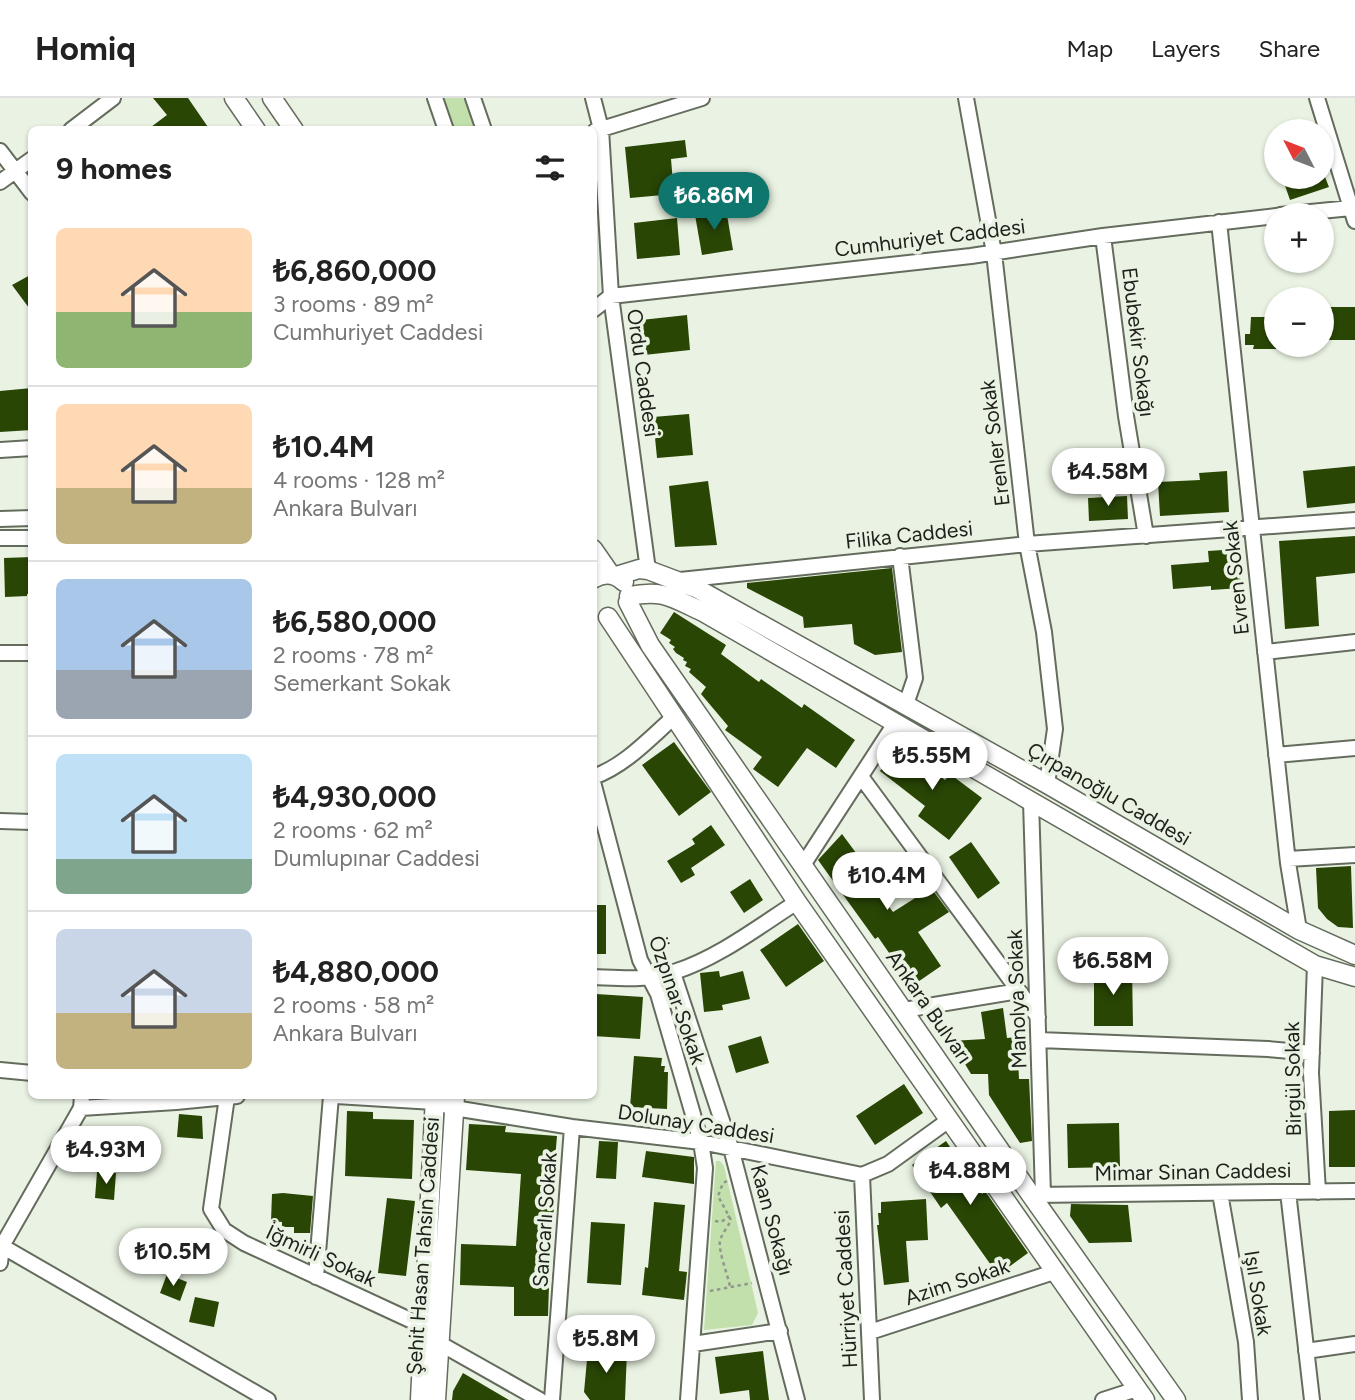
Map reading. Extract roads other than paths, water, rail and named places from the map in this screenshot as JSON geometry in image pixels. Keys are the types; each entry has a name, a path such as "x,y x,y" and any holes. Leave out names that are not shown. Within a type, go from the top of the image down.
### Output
{"main road":[{"path":"234,98 253,126"},
{"path":"272,98 291,126"},
{"name":"Ankara Bulvarı","path":"597,554 625,584 628,599 650,645 904,1010 1037,1195 1176,1400"},
{"path":"597,577 639,569 648,570"},
{"name":"Çırpanoğlu Caddesi","path":"648,570 713,598 1047,784 1299,930 1355,955"},
{"path":"1141,1394 797,902 675,716 599,616 620,612 628,599 650,592 668,595 734,629 1315,965 1355,977"},
{"name":"Şehit Hasan Tahsin Caddesi","path":"420,1400 435,1099"},
{"name":"Şehit Hasan Tahsin Caddesi","path":"436,1400 454,1102"}],"street":[{"path":"76,126 113,98"},
{"path":"435,98 445,126"},
{"path":"473,98 483,126"},
{"name":"Ordu Caddesi","path":"593,98 596,126"},
{"path":"597,131 702,98"},
{"name":"Erenler Sokak","path":"966,98 994,253 1027,544 1044,632 1055,729 1047,784"},
{"path":"1317,98 1353,214"},
{"name":"Ordu Caddesi","path":"597,131 611,296 648,570"},
{"path":"0,151 28,188"},
{"path":"0,182 28,162"},
{"name":"Cumhuriyet Caddesi","path":"1334,215 1353,214"},
{"name":"Cumhuriyet Caddesi","path":"611,296 994,253 1103,236 1264,217"},
{"name":"Evren Sokak","path":"1219,222 1276,755 1299,930"},
{"name":"Ebubekir Sokağı","path":"1103,236 1126,416 1146,536"},
{"path":"597,307 611,296"},
{"path":"0,450 28,448"},
{"path":"0,519 28,518"},
{"name":"Filika Caddesi","path":"676,580 1027,544 1355,520"},
{"path":"0,538 28,538"},
{"path":"900,556 915,678 905,707"},
{"path":"1265,652 1355,642"},
{"path":"0,653 28,653"},
{"path":"597,777 621,762 675,716"},
{"path":"803,865 896,722"},
{"path":"1276,755 1355,748"},
{"path":"862,778 1038,1017"},
{"name":"Özpınar Sokak","path":"597,794 640,960 658,994 701,1142 705,1168 688,1400"},
{"name":"Manolya Sokak","path":"1031,801 1039,1040 1037,1195"},
{"path":"0,821 28,822"},
{"path":"1288,859 1355,855"},
{"path":"597,978 649,977 673,973 706,959 797,902"},
{"name":"Birgül Sokak","path":"1315,965 1311,1073 1318,1192"},
{"name":"Kaan Sokağı","path":"673,973 731,1148 797,1400"},
{"path":"904,1010 1019,991"},
{"path":"1039,1040 1312,1053"},
{"path":"0,1070 28,1073"},
{"path":"0,1263 1,1245 82,1102 157,1099"},
{"name":"İğmirli Sokak","path":"231,1099 211,1209 224,1230 243,1243 424,1326"},
{"path":"316,1277 333,1099"},
{"name":"Dolunay Caddesi","path":"435,1099 572,1127 701,1142 862,1175"},
{"path":"862,1175 888,1164 949,1120"},
{"name":"Sancarlı Sokak","path":"552,1400 572,1127"},
{"name":"Hürriyet Caddesi","path":"862,1175 872,1400"},
{"path":"1288,1192 1312,1400"},
{"name":"Mimar Sinan Caddesi","path":"1037,1195 1355,1192"},
{"name":"Işıl Sokak","path":"1220,1193 1246,1342 1250,1400"},
{"path":"1,1245 268,1400"},
{"name":"Azim Sokak","path":"870,1332 1057,1271"},
{"path":"693,1343 780,1331"},
{"path":"439,1343 540,1400"},
{"path":"1306,1351 1355,1344"},
{"path":"1103,1400 1141,1394"}]}
